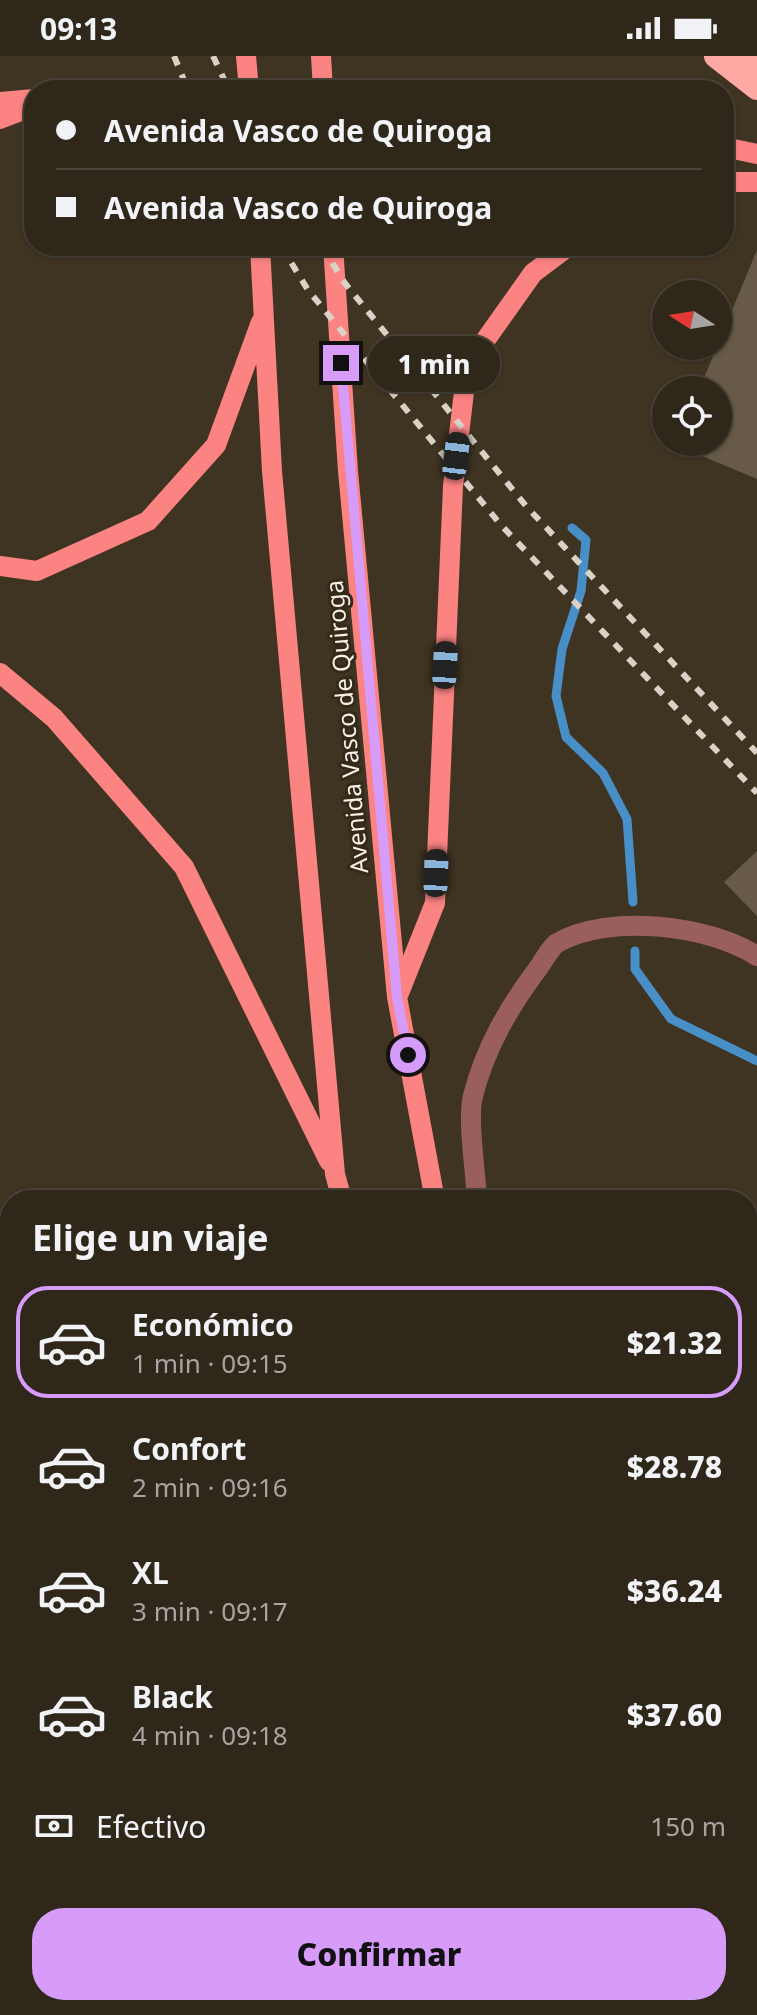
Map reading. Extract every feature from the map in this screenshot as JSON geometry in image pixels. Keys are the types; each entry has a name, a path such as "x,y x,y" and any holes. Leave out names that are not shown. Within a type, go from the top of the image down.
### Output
{"highway":[{"path":"716,56 757,88"},
{"path":"725,56 757,61"}],"main road":[{"path":"246,56 248,80"},
{"path":"321,56 322,80"},
{"path":"0,102 24,100"},
{"path":"0,119 24,110"},
{"path":"734,149 757,154"},
{"path":"734,182 757,182"},
{"path":"261,256 272,471 335,1174 339,1190"},
{"name":"Avenida Vasco de Quiroga","path":"334,256 348,471 397,997 433,1190"},
{"path":"397,997 435,903 453,486 467,366 533,273 556,256"},
{"path":"0,566 37,571 148,521 216,445 265,310"},
{"path":"0,673 54,718 184,867 335,1174"}],"street":[{"path":"477,1190 472,1099 504,1014 556,944 609,927 656,926 741,946 757,956"}],"building":[{"path":"757,250 757,479 702,456 732,456 732,376 705,376 711,360 732,360 732,310"},
{"path":"757,851 757,916 724,882"}],"waterway":[{"path":"572,528 586,540 581,591 562,649 556,696 566,737 603,773 627,819 633,902"},
{"path":"635,951 635,969 671,1019 757,1061"}],"railway":[{"path":"174,56 184,80"},
{"path":"213,56 224,80"},
{"path":"287,256 308,290 500,524 757,793"},
{"path":"328,256 344,282 526,506 757,753"}],"route":[{"path":"341,363 348,471 397,997 408,1055"}]}
